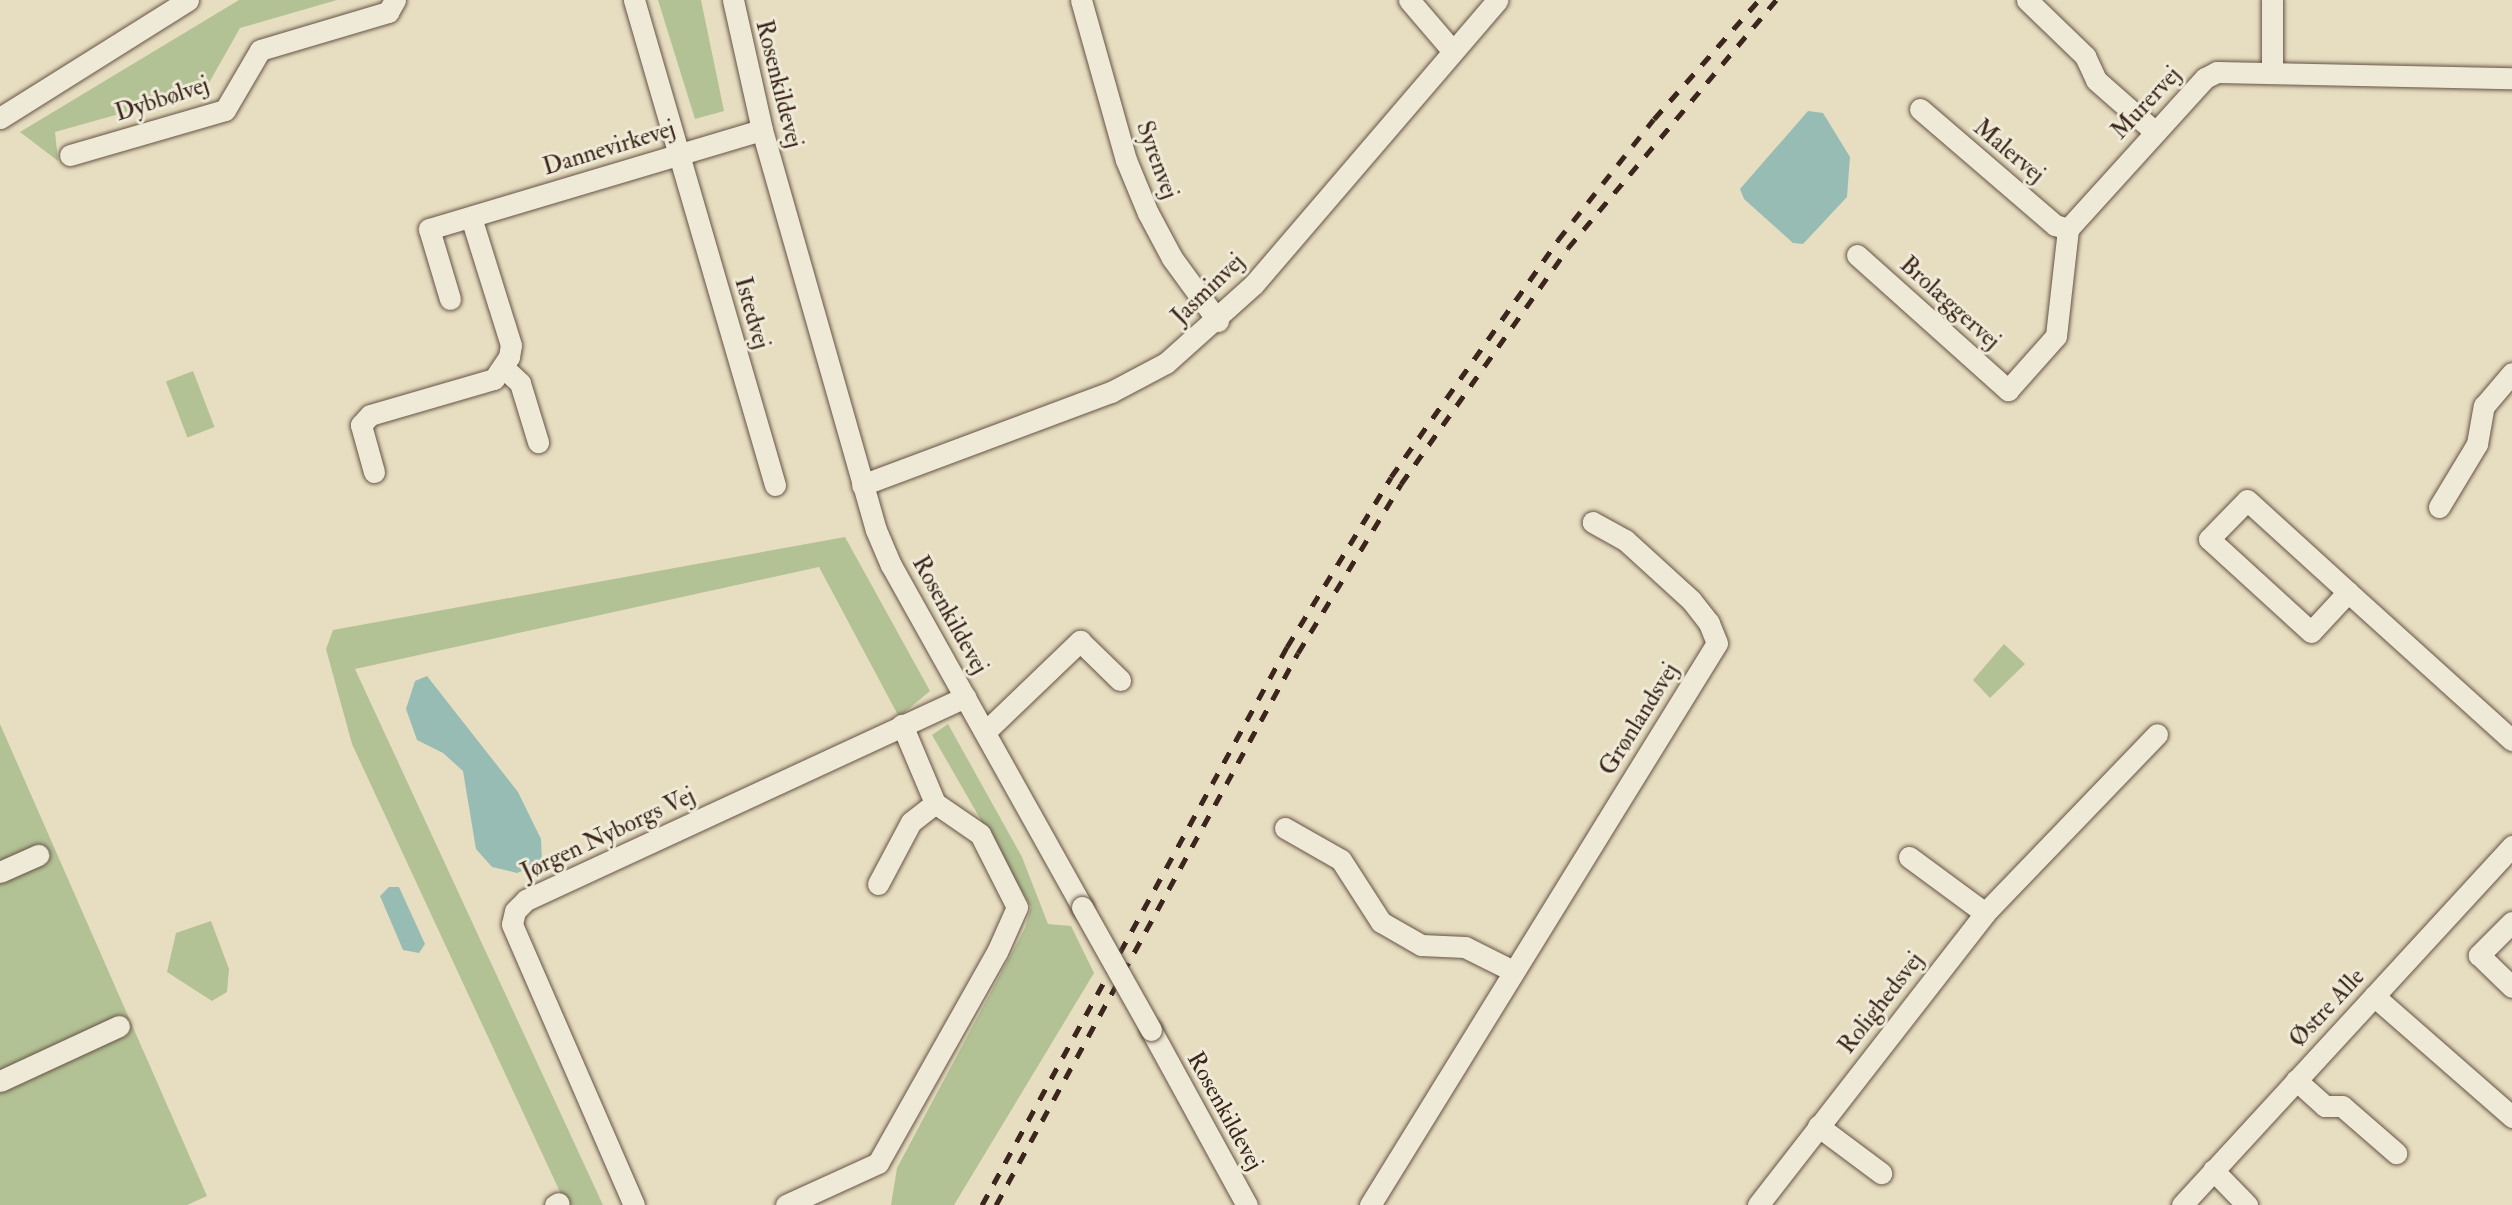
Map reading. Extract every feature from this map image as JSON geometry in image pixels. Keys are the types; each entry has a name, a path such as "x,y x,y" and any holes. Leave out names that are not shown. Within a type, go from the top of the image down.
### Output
{"street":[{"path":"0,118 188,0"},
{"name":"Dybbølvej","path":"70,155 225,110 260,50 388,12 395,0"},
{"path":"634,0 678,155"},
{"name":"Rosenkildevej","path":"733,0 762,131 862,485 891,565 1247,1205"},
{"name":"Syrenvej","path":"1081,0 1126,160 1148,213 1172,258 1218,321"},
{"path":"1409,0 1451,49"},
{"name":"Jasminvej","path":"862,485 1111,392 1166,363 1218,321 1451,49 1497,0"},
{"path":"2027,0 2085,56 2096,80 2154,131"},
{"path":"2272,72 2273,0"},
{"name":"Murervej","path":"2068,229 2154,131 2217,72 2512,78"},
{"name":"Malervej","path":"1920,109 2055,225 2068,229"},
{"name":"Dannevirkevej","path":"450,299 429,229 762,131"},
{"name":"Istedvej","path":"678,155 775,485"},
{"path":"374,472 361,425 370,415 494,379 504,368 511,345 471,217"},
{"name":"Brolæggervej","path":"1857,255 2008,390 2056,336 2068,229"},
{"path":"504,368 520,383 538,442"},
{"path":"2439,507 2477,444 2484,407 2512,373"},
{"path":"2348,592 2311,632 2208,539 2247,500 2512,740"},
{"name":"Grønlandsvej","path":"1370,1205 1717,643 1709,624 1691,600 1625,540 1593,522"},
{"path":"985,732 1080,641 1120,680"},
{"name":"Jørgen Nyborgs Vej","path":"634,1205 512,925 515,911 526,900 965,697"},
{"path":"786,1205 878,1163 997,952 1017,907 980,834 935,803 902,725"},
{"name":"Rolighedsvej","path":"1758,1205 1985,913 2157,734"},
{"path":"878,884 911,822 935,803"},
{"path":"1285,828 1341,860 1381,922 1422,945 1465,947 1513,971"},
{"name":"Østre Alle","path":"2182,1205 2512,846"},
{"path":"0,872 38,855"},
{"path":"1909,857 1985,913"},
{"path":"2512,922 2479,955 2512,987"},
{"path":"2374,996 2512,1117"},
{"path":"0,1081 119,1026"},
{"path":"2297,1080 2325,1105 2342,1106 2396,1153"},
{"path":"1818,1126 1881,1173"},
{"path":"2213,1170 2247,1205"}],"green space":[{"path":"239,0 337,0 240,28 205,90 55,132 58,161 20,132"},
{"path":"658,0 701,0 724,111 695,119"},
{"path":"193,371 215,427 187,437 166,381"},
{"path":"845,537 930,691 899,717 819,567 355,669 603,1205 566,1205 352,744 326,649 333,630"},
{"path":"2004,644 2025,664 1990,698 1973,680"},
{"path":"0,724 207,1196 187,1205 0,1205"},
{"path":"948,724 1022,857 1048,924 1071,926 1094,973 954,1205 891,1205 897,1168 1025,928 1031,907 932,735"},
{"path":"211,921 229,969 227,992 212,1001 167,972 176,933"}],"water":[{"path":"1808,111 1823,113 1850,157 1847,197 1803,244 1793,243 1744,199 1740,189"},
{"path":"427,676 518,792 541,839 542,863 517,873 492,867 476,849 463,771 443,753 417,740 406,709 415,681"},
{"path":"389,887 399,887 425,944 419,953 403,950 380,896"}],"railway":[{"path":"982,1205 1287,647 1391,477 1558,240 1654,119 1759,0"},
{"path":"996,1205 1298,653 1401,484 1568,248 1776,0"}]}
